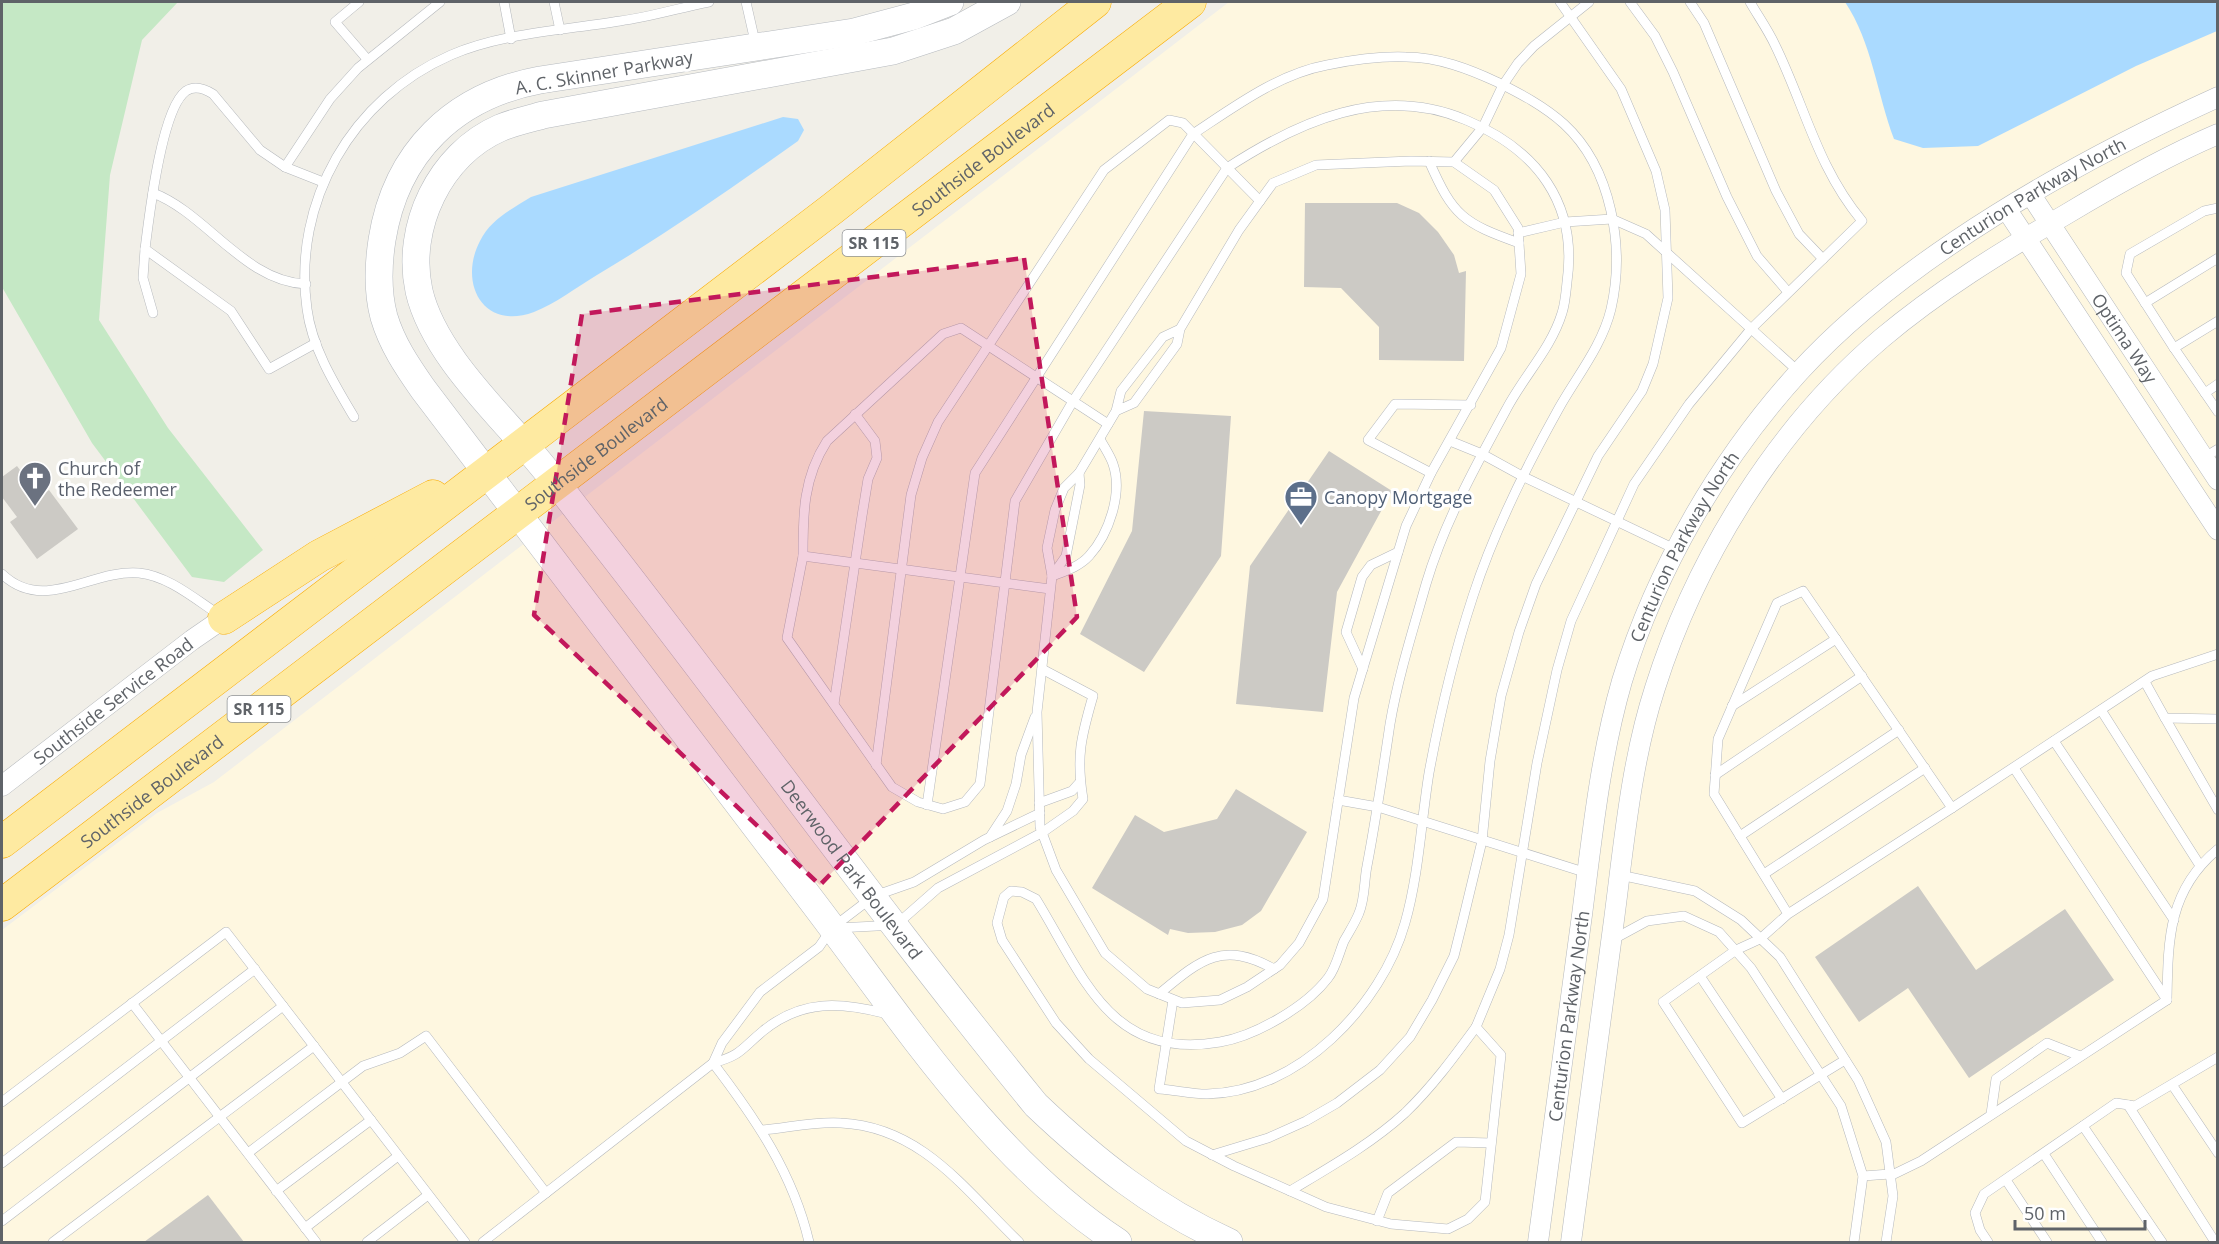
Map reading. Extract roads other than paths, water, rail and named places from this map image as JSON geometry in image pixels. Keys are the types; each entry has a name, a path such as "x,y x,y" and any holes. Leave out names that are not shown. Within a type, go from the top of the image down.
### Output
{"highway":[{"name":"SR 115","path":"2,842 832,209 1095,2"},
{"name":"Southside Boulevard","path":"2,905 1190,2"},
{"path":"224,618 356,535 486,473"}],"main road":[{"name":"A. C. Skinner Parkway","path":"486,473 406,365 384,318 379,285 382,242 393,195 408,165 438,129 464,109 492,93 532,82 885,25 950,2"},
{"name":"A. C. Skinner Parkway","path":"524,445 442,343 431,325 419,292 416,249 424,215 443,176 464,152 500,128 543,116 862,58 923,43 981,18 1007,2"},
{"name":"Deerwood Park Boulevard","path":"524,445 556,483 1036,1105 1077,1144 1122,1181 1176,1216 1229,1242"},
{"path":"486,473 898,1017 998,1137 1046,1185 1091,1225 1118,1242"}],"street":[{"name":"Centurion Parkway North","path":"1538,1242 1587,873 1609,737 1622,681 1643,623 1698,511 1734,454 1799,372 1859,314 1915,271 2031,195 2143,131 2217,98"},
{"name":"Centurion Parkway North","path":"1571,1242 1620,874 1641,744 1654,691 1674,635 1706,565 1726,528 1761,473 1824,394 1899,325 1935,297 2024,238 2157,161 2217,134"},
{"name":"Optima Way","path":"2031,195 2210,454 2217,480"},
{"path":"2007,210 2217,530"},
{"path":"1677,550 1706,565"},
{"name":"Southside Service Road","path":"2,786 224,618"}],"lane":[{"path":"359,2 335,22 367,59"},
{"path":"285,167 330,99 367,59 440,2"},
{"path":"504,2 511,39"},
{"path":"554,2 561,30"},
{"path":"354,417 333,381 316,343 307,310 306,284 309,231 324,182 351,133 385,96 405,80 453,54 511,39 623,21 693,3 709,2"},
{"path":"746,2 756,47"},
{"path":"1212,1155 1268,1138 1314,1117 1380,1070 1410,1037 1454,956 1482,841 1490,761 1499,707 1518,632 1536,584 1598,456 1642,391 1653,364 1668,298 1665,210 1652,162 1622,89 1560,2"},
{"path":"1454,162 1483,127 1503,85 1534,46 1589,2"},
{"path":"1630,2 1655,36 1673,72 1727,197 1757,256 1788,292"},
{"path":"1690,2 1704,23 1781,199 1799,234 1823,258"},
{"path":"1290,1191 1336,1164 1405,1113 1436,1080 1476,1027 1500,969 1509,935 1537,763 1557,669 1572,621 1616,521 1634,484 1689,404 1751,329 1862,221 1840,195 1809,129 1775,45 1750,2"},
{"path":"927,805 975,472 1193,134 1241,102 1280,81 1322,65 1408,56 1462,66 1538,103 1568,127 1588,156 1608,194 1616,271 1611,310 1598,345 1559,408 1487,558 1446,689 1429,776 1424,823 1406,921 1389,967 1366,1002 1335,1036 1309,1057 1275,1076 1240,1089 1208,1094 1159,1089 1173,1000"},
{"path":"153,312 143,278 145,249 153,193 165,136 183,94 195,88 213,94 260,150 285,167 324,182"},
{"path":"1108,424 1073,401 960,328 943,334 827,441 815,459 803,510 803,556 788,638 892,787 927,805 943,809 965,802 980,784 1015,501 1073,401 1227,168 1256,149 1311,121 1368,106 1407,106 1446,111 1483,127 1522,153 1543,176 1560,202 1565,222 1569,269 1563,312 1544,351 1510,401 1482,454 1432,566 1391,718 1361,910 1329,977 1300,1004 1263,1027 1232,1040 1200,1046 1166,1045 1138,1035 1106,1012 1036,898 1022,892 1011,891 1004,897 997,923 1002,940 1056,1023 1089,1059 1186,1141 1326,1207 1377,1221 1448,1229 1468,1219 1485,1202 1501,1055 1476,1027"},
{"path":"876,765 904,570 911,495 922,458 938,422 1104,170 1169,120 1183,123 1260,201"},
{"path":"1429,161 1443,194 1457,212 1479,229 1518,238 1565,222 1612,219 1646,234 1799,372"},
{"path":"1116,411 1134,403 1178,344 1180,329 1273,183 1316,165 1454,162 1494,189 1518,228 1521,274 1501,348 1431,473 1407,526 1354,698 1323,899 1299,943 1274,969 1247,987 1220,1000 1182,1003 1173,1000 1147,989 1105,953 1066,890 1043,832 1040,808 1037,712 1052,576 1047,549 1054,510 1064,488 1079,473 1116,411 1120,391 1163,337 1180,329"},
{"path":"153,193 180,206 226,246 278,279 306,284"},
{"path":"2217,208 2204,211 2130,254 2126,273 2217,412"},
{"path":"145,249 231,311 269,369 316,343"},
{"path":"2145,303 2217,258"},
{"path":"2174,348 2217,321"},
{"path":"2205,393 2217,384"},
{"path":"1431,473 1368,440 1395,404 1471,405"},
{"path":"834,704 868,479 877,458 875,441 855,414"},
{"path":"1052,576 1075,567 1089,557 1105,533 1117,485 1113,464 1100,439"},
{"path":"1450,441 1482,454 1524,477 1677,550"},
{"path":"1052,576 1065,556 1079,473"},
{"path":"1363,669 1346,632 1362,577 1371,566 1398,552"},
{"path":"803,556 1050,589"},
{"path":"2,574 10,583 33,591 54,592 120,574 139,573 177,587 224,618"},
{"path":"1788,914 1714,794 1718,739 1777,603 1803,591 1952,808"},
{"path":"1732,706 1836,639"},
{"path":"1845,1060 1742,1123 1663,1002 1736,950 1760,939 1788,914 2145,682 2179,665 2217,654"},
{"path":"832,928 896,925 938,888 1043,832 1073,811 1083,800 1078,758 1082,731 1093,696 1042,669"},
{"path":"1715,775 1862,676"},
{"path":"2145,682 2217,810"},
{"path":"2101,710 2199,864"},
{"path":"989,838 1007,812 1016,784 1021,754 1037,712"},
{"path":"2165,718 2217,719"},
{"path":"1740,836 1899,730"},
{"path":"2054,741 2174,920"},
{"path":"1764,874 1925,768"},
{"path":"2014,768 2167,1000"},
{"path":"713,1063 722,1043 760,992 819,946 832,928 874,896 914,882 1072,791 1080,782"},
{"path":"1338,800 1378,807 1587,873"},
{"path":"2167,1000 2168,951 2178,897 2199,864 2217,849"},
{"path":"1620,874 1695,891 1740,920 1780,957 1858,1080 1886,1142 1893,1196 1886,1242"},
{"path":"1611,940 1647,921 1684,916 1719,932 1751,968 1841,1106 1863,1176 1854,1242"},
{"path":"2,1102 226,932 465,1242"},
{"path":"1159,994 1193,966 1223,954 1250,956 1274,969"},
{"path":"2,1163 255,969"},
{"path":"1700,976 1782,1099"},
{"path":"1863,1176 1890,1175 1922,1161 2167,1000"},
{"path":"132,1003 316,1242"},
{"path":"483,1242 713,1063 735,1057 764,1030 796,1011 823,1005 855,1005 898,1017"},
{"path":"2,1221 283,1006"},
{"path":"248,1153 363,1066 400,1053 426,1036 546,1192"},
{"path":"1991,1114 1996,1079 2048,1043 2080,1056"},
{"path":"53,1242 314,1046"},
{"path":"1988,1242 1980,1230 1975,1214 1984,1194 2116,1103 2135,1106 2173,1086 2214,1059 2217,1070"},
{"path":"713,1063 762,1130 796,1197 809,1242"},
{"path":"2173,1086 2217,1153"},
{"path":"2128,1105 2216,1242"},
{"path":"276,1191 371,1120"},
{"path":"762,1130 839,1122 868,1126 898,1135 927,1152 1019,1242"},
{"path":"2083,1126 2162,1242"},
{"path":"1377,1221 1388,1193 1456,1142 1491,1143"},
{"path":"2044,1154 2102,1242"},
{"path":"305,1228 398,1156"},
{"path":"2006,1180 2047,1242"},
{"path":"367,1242 428,1195"}],"water":[{"path":"1845,2 2217,2 2217,31 2136,66 1978,146 1923,148 1894,139 1862,34"},
{"path":"783,117 798,119 804,130 798,141 674,227 558,300 542,309 516,316 501,315 489,309 480,299 474,287 472,272 474,257 485,233 509,210 531,197"}],"place":[{"name":"Church of the Redeemer","path":"35,507"},
{"name":"Canopy Mortgage","path":"1301,526"}]}
